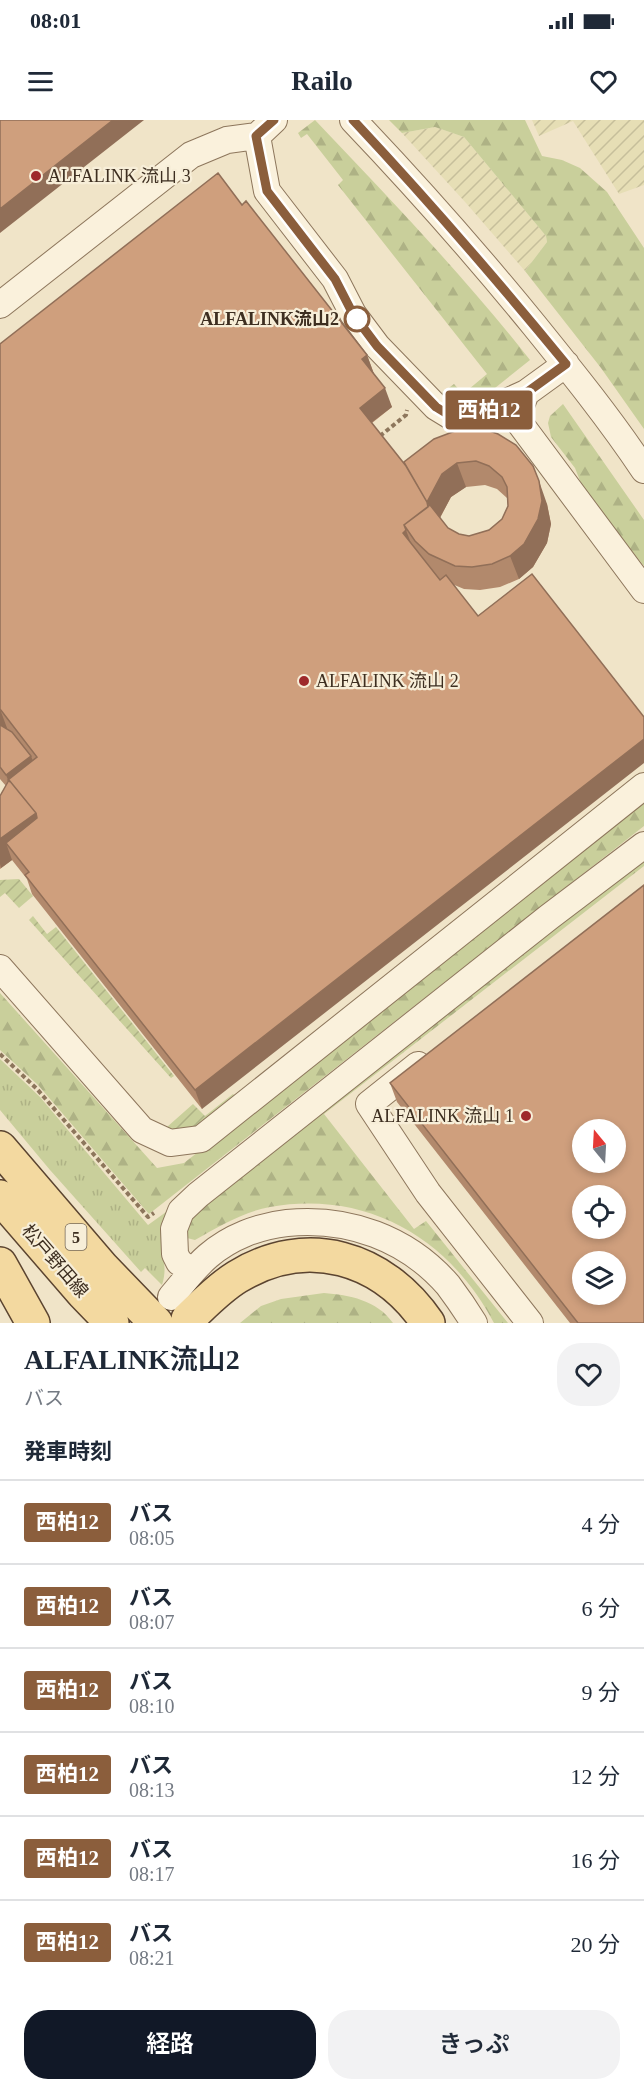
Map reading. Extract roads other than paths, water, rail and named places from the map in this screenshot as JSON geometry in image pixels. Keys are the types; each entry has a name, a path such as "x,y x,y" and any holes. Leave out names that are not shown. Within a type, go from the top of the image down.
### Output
{"main road":[{"name":"松戸野田線","path":"0,1148 102,1267 172,1313"},
{"name":"松戸野田線","path":"0,1197 112,1323"},
{"path":"172,1313 265,1263 292,1256 320,1256 351,1261 375,1272 401,1290 428,1323"},
{"path":"0,1264 33,1323"}],"street":[{"path":"353,120 419,189 477,256 566,364 623,438 644,470"},
{"path":"0,305 225,130 265,128 267,191 335,279 353,314 377,346 436,407 454,418 473,417 526,393 566,364"},
{"path":"526,393 516,418 644,590"},
{"path":"0,968 142,1130 170,1143 201,1139 644,786"},
{"path":"192,1271 179,1262 175,1254 174,1229 181,1211 198,1195 540,924 644,845"},
{"path":"434,1053 369,1104 428,1193 530,1323"},
{"path":"172,1313 192,1271 230,1240 250,1231 278,1224 323,1222 342,1224 376,1233 414,1255 448,1286 474,1323"}],"place":[{"name":"ALFALINK 流山 3","path":"36,176"},
{"name":"ALFALINK流山2","path":"357,319"},
{"name":"ALFALINK 流山 2","path":"304,681"},
{"name":"ALFALINK 流山 1","path":"526,1116"}]}
